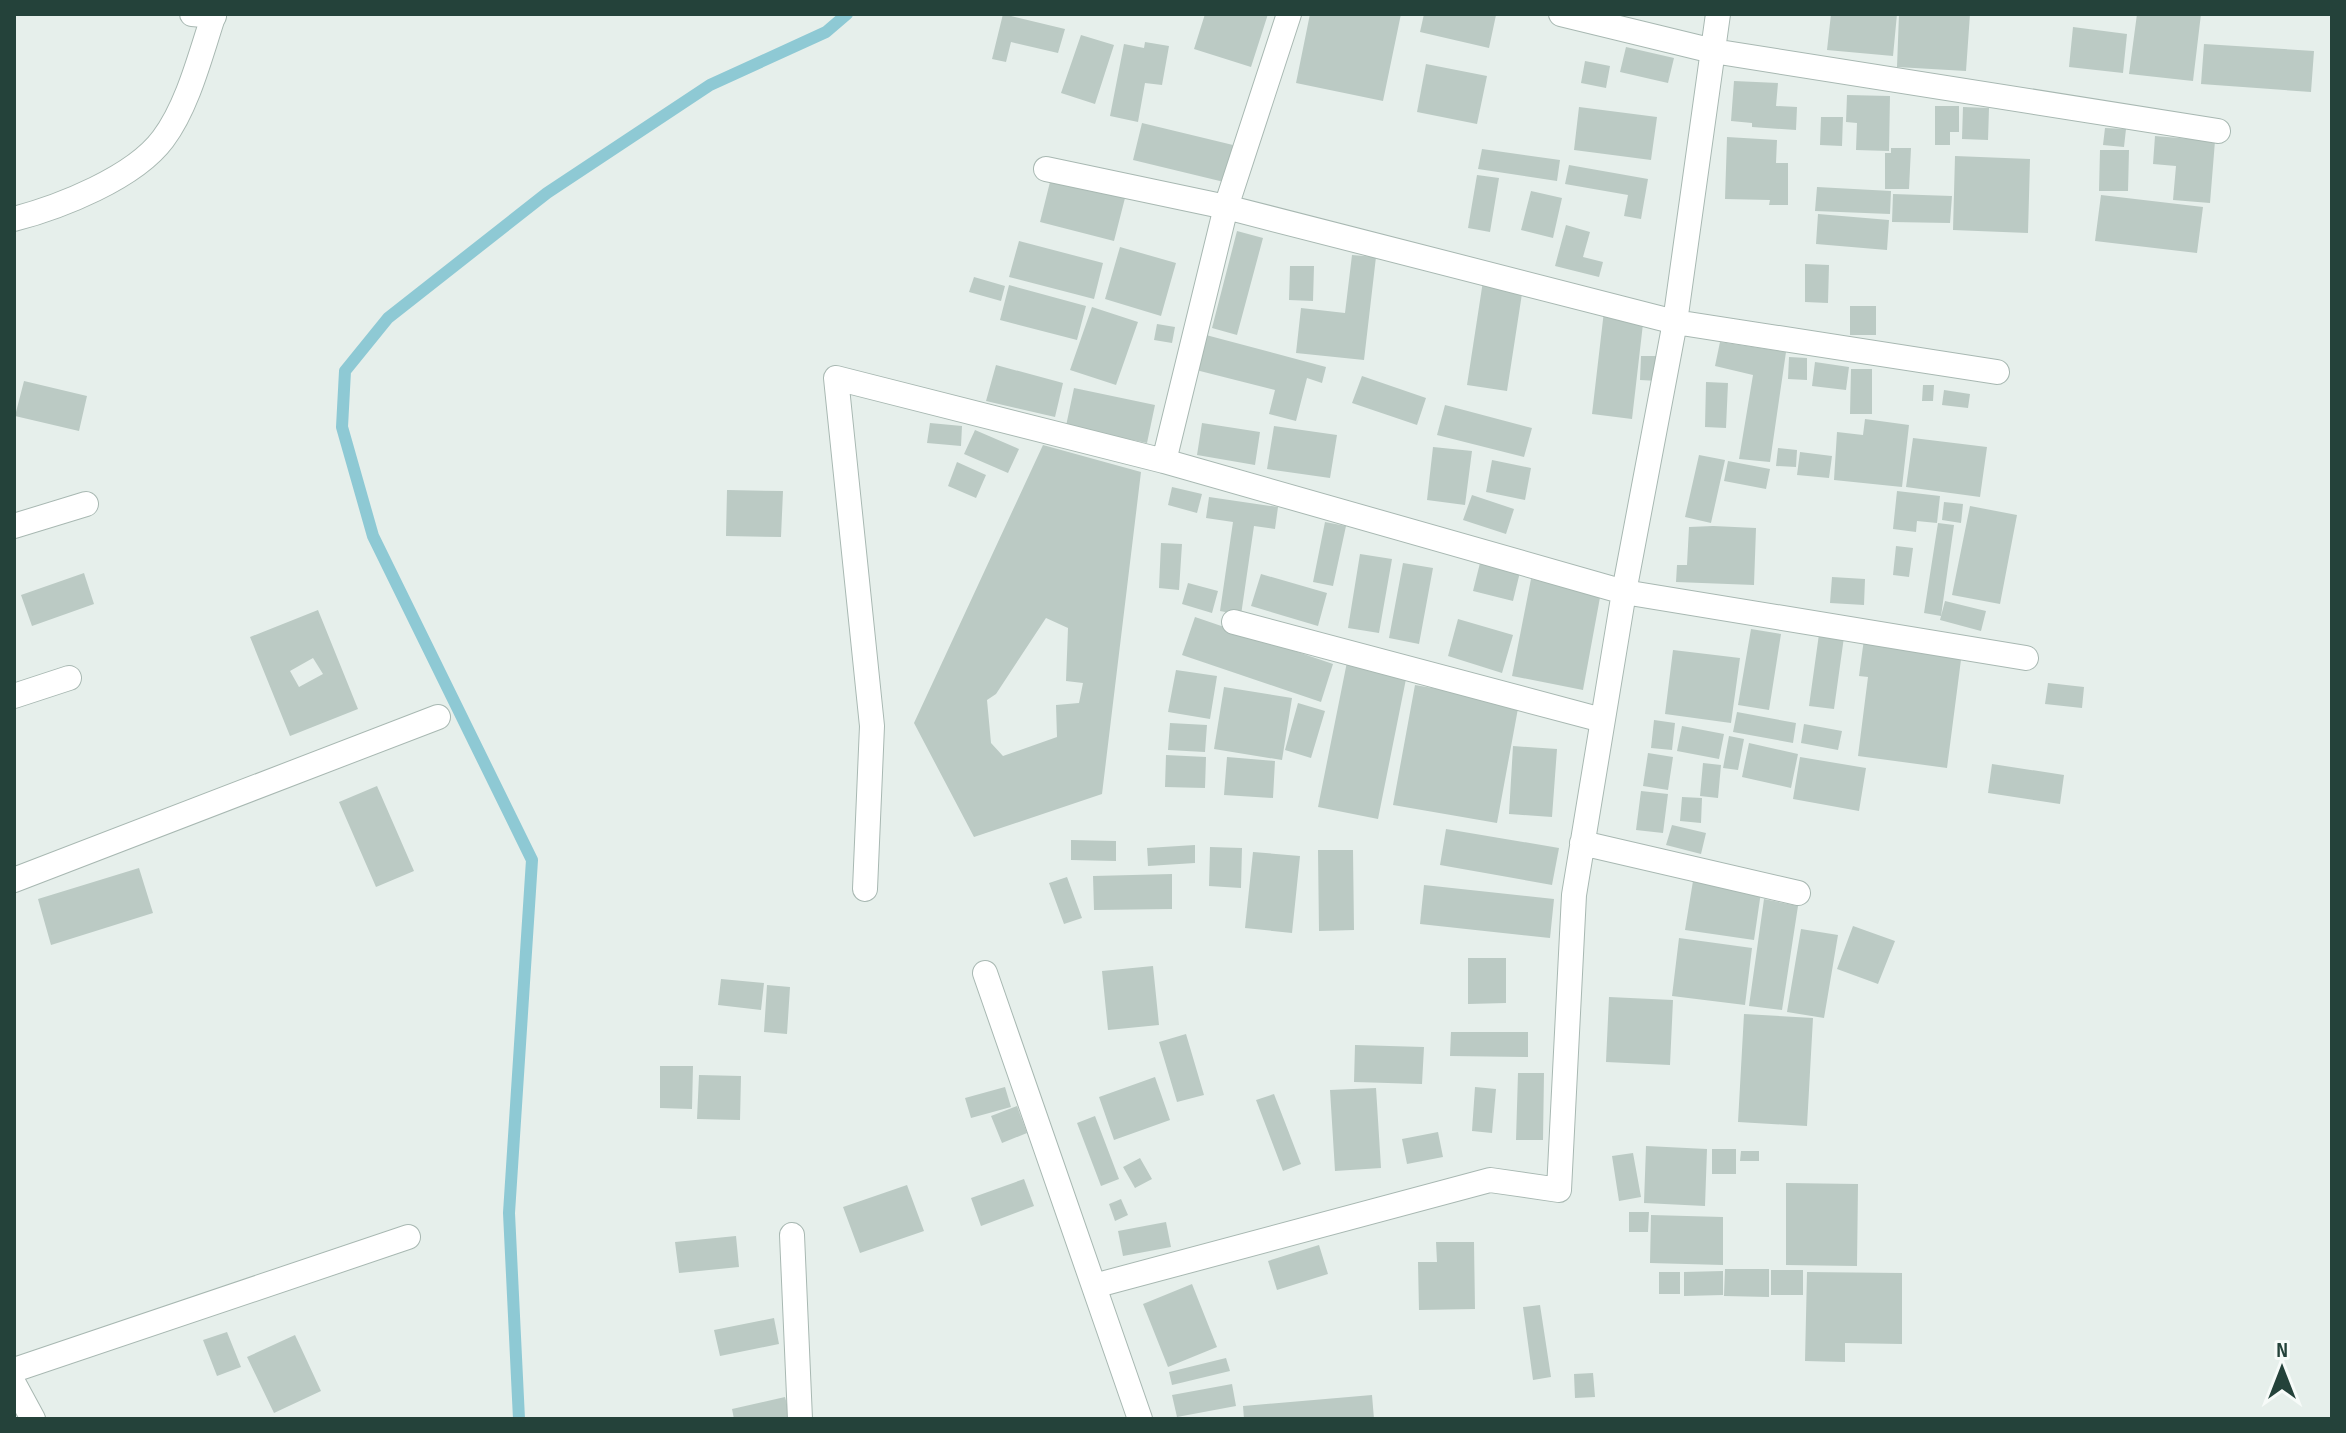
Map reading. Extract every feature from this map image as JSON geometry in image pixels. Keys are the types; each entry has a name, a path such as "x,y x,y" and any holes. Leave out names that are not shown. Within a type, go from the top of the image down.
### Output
{"street":[{"path":"1164,461 1226,207 1289,14"},
{"path":"1561,14 1713,51 2218,131"},
{"path":"1094,1286 1490,1180 1559,1190 1574,895 1624,592 1675,322 1718,14"},
{"path":"14,219 44,211 120,175 163,139 193,79 207,15"},
{"path":"1046,169 1226,207 1675,322 1997,372"},
{"path":"865,889 872,726 836,378 1164,461 1624,592 2026,658"},
{"path":"14,526 86,504"},
{"path":"1234,622 1602,720"},
{"path":"14,696 69,678"},
{"path":"14,880 438,717"},
{"path":"1582,843 1798,893"},
{"path":"985,973 1140,1419"},
{"path":"792,1235 800,1419"},
{"path":"14,1370 408,1237"},
{"path":"14,1384 33,1419"}],"building":[{"path":"1003,14 1065,29 1058,53 1011,42 1006,62 992,59"},
{"path":"1205,14 1268,14 1251,67 1194,49"},
{"path":"1310,14 1401,14 1383,101 1296,83"},
{"path":"1424,14 1496,15 1489,48 1420,32"},
{"path":"1831,14 1897,14 1893,56 1827,50"},
{"path":"1899,14 1970,14 1966,71 1897,67"},
{"path":"2137,14 2201,14 2193,81 2129,74"},
{"path":"2073,27 2127,34 2123,73 2069,67"},
{"path":"1081,35 1114,45 1095,104 1061,93"},
{"path":"1145,42 1169,46 1162,85 1145,83 1138,122 1110,116 1124,44 1144,48"},
{"path":"2204,44 2314,51 2311,92 2201,84"},
{"path":"1626,47 1674,58 1668,83 1620,72"},
{"path":"1585,61 1610,66 1606,88 1581,83"},
{"path":"1426,64 1487,76 1477,124 1417,112"},
{"path":"1734,81 1778,83 1776,106 1797,107 1796,130 1752,127 1752,123 1731,121"},
{"path":"1847,95 1890,96 1889,151 1856,150 1857,123 1846,122"},
{"path":"1935,106 1959,106 1959,132 1950,132 1950,145 1935,145"},
{"path":"1579,107 1657,117 1651,160 1574,150"},
{"path":"1963,107 1989,108 1988,140 1962,139"},
{"path":"1821,117 1843,117 1842,146 1820,145"},
{"path":"1142,123 1233,145 1224,182 1133,160"},
{"path":"2105,128 2126,129 2124,147 2103,145"},
{"path":"2155,136 2215,141 2210,203 2173,200 2176,166 2153,164"},
{"path":"1727,137 1777,140 1776,163 1788,163 1788,205 1769,205 1770,200 1725,199"},
{"path":"1891,148 1911,148 1909,189 1885,189 1885,153 1891,153"},
{"path":"1482,149 1560,160 1557,181 1478,169"},
{"path":"2100,150 2129,150 2128,191 2099,191"},
{"path":"1955,156 2030,159 2028,233 1953,230"},
{"path":"1569,165 1648,179 1641,219 1624,216 1628,195 1565,184"},
{"path":"1477,175 1499,178 1490,232 1468,228"},
{"path":"1051,178 1125,198 1114,241 1040,222"},
{"path":"1817,187 1891,191 1890,214 1815,211"},
{"path":"1531,191 1562,198 1553,238 1521,230"},
{"path":"1893,194 1952,196 1950,223 1892,222"},
{"path":"2101,195 2203,207 2197,253 2095,241"},
{"path":"1818,214 1889,220 1887,250 1816,244"},
{"path":"1566,225 1590,232 1583,257 1603,262 1599,277 1555,266"},
{"path":"1237,231 1263,238 1237,335 1212,328"},
{"path":"1019,241 1103,263 1094,299 1009,277"},
{"path":"1120,247 1176,263 1161,316 1105,299"},
{"path":"1352,255 1376,257 1364,360 1296,353 1301,308 1345,313"},
{"path":"1805,264 1829,265 1828,303 1805,302"},
{"path":"1290,266 1314,266 1313,301 1289,300"},
{"path":"974,277 1005,286 1001,301 969,292"},
{"path":"1483,281 1523,287 1507,391 1467,385"},
{"path":"1009,285 1086,306 1077,340 1000,320"},
{"path":"1850,306 1876,306 1876,335 1850,335"},
{"path":"1092,307 1138,322 1116,385 1070,370"},
{"path":"1604,311 1644,315 1632,419 1592,414"},
{"path":"1157,324 1175,327 1172,343 1154,340"},
{"path":"1206,335 1326,367 1322,383 1307,378 1296,421 1269,414 1275,390 1196,370"},
{"path":"1720,342 1786,352 1770,462 1739,459 1753,375 1715,366"},
{"path":"1641,356 1659,356 1658,381 1640,380"},
{"path":"1789,357 1807,358 1807,380 1788,379"},
{"path":"1815,362 1849,367 1846,390 1812,386"},
{"path":"996,365 1063,383 1055,417 986,401"},
{"path":"1851,369 1872,369 1872,414 1850,414"},
{"path":"1362,376 1426,398 1417,425 1352,403"},
{"path":"24,381 87,396 79,431 15,416"},
{"path":"1706,382 1728,383 1726,428 1705,427"},
{"path":"1923,385 1934,385 1933,401 1922,401"},
{"path":"1074,388 1155,405 1147,443 1066,426"},
{"path":"1944,390 1970,394 1968,408 1942,405"},
{"path":"1445,405 1532,428 1524,457 1437,435"},
{"path":"1865,419 1909,425 1902,487 1834,480 1837,432 1863,435"},
{"path":"930,423 962,426 961,446 927,443"},
{"path":"1202,423 1260,432 1255,465 1197,455"},
{"path":"1274,426 1337,435 1330,478 1267,469"},
{"path":"975,430 1019,449 1008,473 964,454"},
{"path":"1913,438 1987,447 1980,497 1906,487"},
{"path":"1043,445 1141,472 1102,794 974,837 914,723","holes":["1046,618 1068,628 1066,681 1083,683 1079,703 1056,705 1057,737 1003,756 991,743 987,700 996,694"]},
{"path":"1433,447 1472,451 1465,505 1427,500"},
{"path":"1778,448 1797,450 1796,467 1776,466"},
{"path":"1800,452 1832,456 1829,478 1797,475"},
{"path":"1699,455 1725,460 1711,523 1685,517"},
{"path":"1492,460 1531,468 1525,500 1486,492"},
{"path":"1728,461 1770,469 1766,489 1724,481"},
{"path":"957,462 986,475 976,498 948,486"},
{"path":"1172,487 1202,494 1197,513 1168,505"},
{"path":"727,490 783,491 781,537 726,536"},
{"path":"1897,491 1940,496 1937,523 1917,521 1916,532 1893,529"},
{"path":"1472,495 1514,509 1506,534 1463,520"},
{"path":"1209,497 1278,507 1275,529 1254,526 1241,615 1220,611 1233,522 1206,518"},
{"path":"1944,502 1963,504 1961,523 1942,520"},
{"path":"1970,506 2017,515 2000,604 1952,595"},
{"path":"1325,522 1346,526 1333,586 1313,582"},
{"path":"1938,523 1954,525 1941,616 1924,613"},
{"path":"1689,527 1756,528 1754,585 1676,582 1677,565 1687,565"},
{"path":"1161,543 1182,544 1179,590 1159,588"},
{"path":"1896,546 1913,548 1909,577 1893,575"},
{"path":"1360,554 1392,559 1379,633 1348,628"},
{"path":"1481,559 1521,568 1513,601 1473,591"},
{"path":"1403,563 1433,568 1419,644 1389,638"},
{"path":"84,573 94,604 32,626 21,595"},
{"path":"1261,574 1327,593 1318,626 1251,606"},
{"path":"1832,577 1865,579 1864,605 1830,603"},
{"path":"1531,579 1601,592 1583,690 1512,676"},
{"path":"1188,583 1218,591 1212,613 1182,604"},
{"path":"1945,601 1986,611 1981,631 1940,620"},
{"path":"318,610 358,709 290,736 250,637","holes":["313,658 323,674 299,687 290,671"]},
{"path":"1195,617 1333,664 1321,702 1182,655"},
{"path":"1458,619 1513,635 1502,673 1448,656"},
{"path":"1751,629 1781,634 1769,710 1738,705"},
{"path":"1819,634 1844,637 1834,709 1809,706"},
{"path":"1864,639 1962,652 1947,768 1858,756 1868,677 1859,676"},
{"path":"1673,650 1740,658 1731,723 1665,714"},
{"path":"1347,662 1407,674 1378,819 1318,807"},
{"path":"1176,670 1217,676 1210,719 1168,712"},
{"path":"2048,683 2084,687 2082,708 2045,704"},
{"path":"1415,685 1519,703 1497,823 1393,805"},
{"path":"1224,687 1292,698 1282,760 1214,749"},
{"path":"1298,703 1325,711 1311,758 1285,750"},
{"path":"1737,712 1796,723 1793,743 1733,732"},
{"path":"1654,720 1675,723 1672,750 1651,748"},
{"path":"1170,723 1207,725 1205,752 1168,750"},
{"path":"1804,724 1842,731 1838,750 1801,743"},
{"path":"1682,726 1724,734 1719,759 1677,751"},
{"path":"1729,736 1744,739 1738,770 1723,768"},
{"path":"1749,743 1798,754 1791,788 1742,777"},
{"path":"1513,746 1557,749 1552,817 1509,814"},
{"path":"1648,753 1673,757 1668,790 1643,786"},
{"path":"1166,755 1206,757 1205,788 1165,787"},
{"path":"1227,757 1275,761 1273,798 1224,795"},
{"path":"1800,757 1866,768 1859,811 1793,799"},
{"path":"1703,763 1721,765 1718,798 1700,796"},
{"path":"1992,764 2064,775 2060,804 1988,793"},
{"path":"377,786 414,871 376,887 339,802"},
{"path":"1641,791 1668,794 1663,833 1636,830"},
{"path":"1682,797 1702,798 1701,823 1680,821"},
{"path":"1672,825 1706,833 1701,854 1666,845"},
{"path":"1446,829 1559,848 1552,885 1440,865"},
{"path":"1071,840 1116,841 1116,861 1071,860"},
{"path":"1195,845 1195,863 1148,866 1147,848"},
{"path":"1210,847 1242,848 1241,888 1209,886"},
{"path":"1318,850 1353,850 1354,930 1319,931"},
{"path":"1253,852 1300,856 1292,933 1245,928"},
{"path":"139,868 153,913 51,945 38,899"},
{"path":"1172,874 1172,909 1094,910 1093,876"},
{"path":"1067,877 1082,918 1064,924 1049,883"},
{"path":"1693,881 1761,892 1754,940 1685,930"},
{"path":"1424,885 1554,899 1550,938 1420,924"},
{"path":"1764,899 1798,906 1782,1010 1749,1006"},
{"path":"1853,926 1895,941 1878,984 1837,969"},
{"path":"1801,929 1838,935 1824,1018 1787,1012"},
{"path":"1679,938 1752,948 1745,1005 1672,996"},
{"path":"1468,958 1506,958 1506,1003 1468,1004"},
{"path":"1153,966 1159,1025 1108,1030 1102,971"},
{"path":"721,979 764,983 761,1010 718,1005"},
{"path":"767,985 790,987 787,1034 764,1032"},
{"path":"1609,997 1673,1000 1670,1065 1606,1062"},
{"path":"1744,1014 1813,1018 1807,1126 1738,1122"},
{"path":"1451,1032 1528,1032 1528,1057 1450,1056"},
{"path":"1186,1034 1204,1095 1177,1102 1159,1042"},
{"path":"1355,1045 1424,1047 1422,1084 1354,1082"},
{"path":"660,1066 693,1066 692,1109 660,1108"},
{"path":"1518,1073 1544,1073 1543,1140 1516,1140"},
{"path":"699,1075 741,1076 740,1120 697,1119"},
{"path":"1155,1077 1170,1120 1114,1140 1099,1097"},
{"path":"1005,1087 1011,1107 971,1118 965,1098"},
{"path":"1475,1087 1496,1089 1492,1133 1472,1131"},
{"path":"1376,1088 1381,1168 1335,1171 1330,1090"},
{"path":"1274,1094 1301,1164 1283,1171 1256,1100"},
{"path":"1017,1106 1027,1133 1002,1143 991,1116"},
{"path":"1095,1116 1119,1179 1101,1186 1077,1123"},
{"path":"1438,1132 1443,1157 1407,1164 1402,1139"},
{"path":"1646,1146 1707,1149 1705,1206 1644,1203"},
{"path":"1712,1149 1736,1149 1736,1174 1712,1174"},
{"path":"1741,1151 1759,1151 1759,1161 1740,1161"},
{"path":"1633,1153 1641,1197 1619,1201 1612,1156"},
{"path":"1140,1158 1152,1179 1135,1188 1123,1167"},
{"path":"1024,1179 1034,1206 981,1226 971,1198"},
{"path":"1786,1183 1858,1184 1857,1266 1786,1265"},
{"path":"907,1185 924,1231 860,1253 843,1207"},
{"path":"1121,1199 1128,1215 1115,1221 1109,1204"},
{"path":"1629,1212 1649,1212 1648,1232 1629,1232"},
{"path":"1651,1215 1723,1217 1723,1265 1650,1263"},
{"path":"1166,1222 1171,1247 1123,1256 1118,1231"},
{"path":"736,1236 739,1267 679,1273 675,1242"},
{"path":"1436,1242 1474,1242 1475,1309 1419,1310 1418,1262 1437,1262"},
{"path":"1319,1245 1328,1274 1277,1290 1268,1261"},
{"path":"1725,1269 1769,1269 1769,1297 1724,1296"},
{"path":"1771,1270 1803,1270 1803,1295 1771,1295"},
{"path":"1723,1271 1723,1295 1684,1296 1684,1272"},
{"path":"1659,1272 1680,1272 1680,1294 1659,1294"},
{"path":"1807,1272 1902,1273 1902,1344 1845,1343 1845,1362 1805,1361"},
{"path":"1192,1284 1217,1347 1168,1367 1143,1304"},
{"path":"1540,1305 1551,1377 1533,1380 1523,1307"},
{"path":"774,1318 779,1344 720,1356 714,1330"},
{"path":"227,1332 241,1367 217,1376 203,1340"},
{"path":"295,1335 321,1391 274,1413 247,1357"},
{"path":"1226,1358 1230,1371 1172,1385 1169,1372"},
{"path":"1593,1373 1595,1397 1575,1398 1574,1374"},
{"path":"1232,1384 1236,1406 1177,1417 1172,1395"},
{"path":"1372,1395 1374,1419 1244,1419 1243,1406"},
{"path":"785,1397 791,1419 734,1419 732,1409"}],"waterway":[{"path":"519,1419 509,1213 532,860 373,536 342,427 345,371 388,318 547,193 710,85 826,32 847,14"}]}
